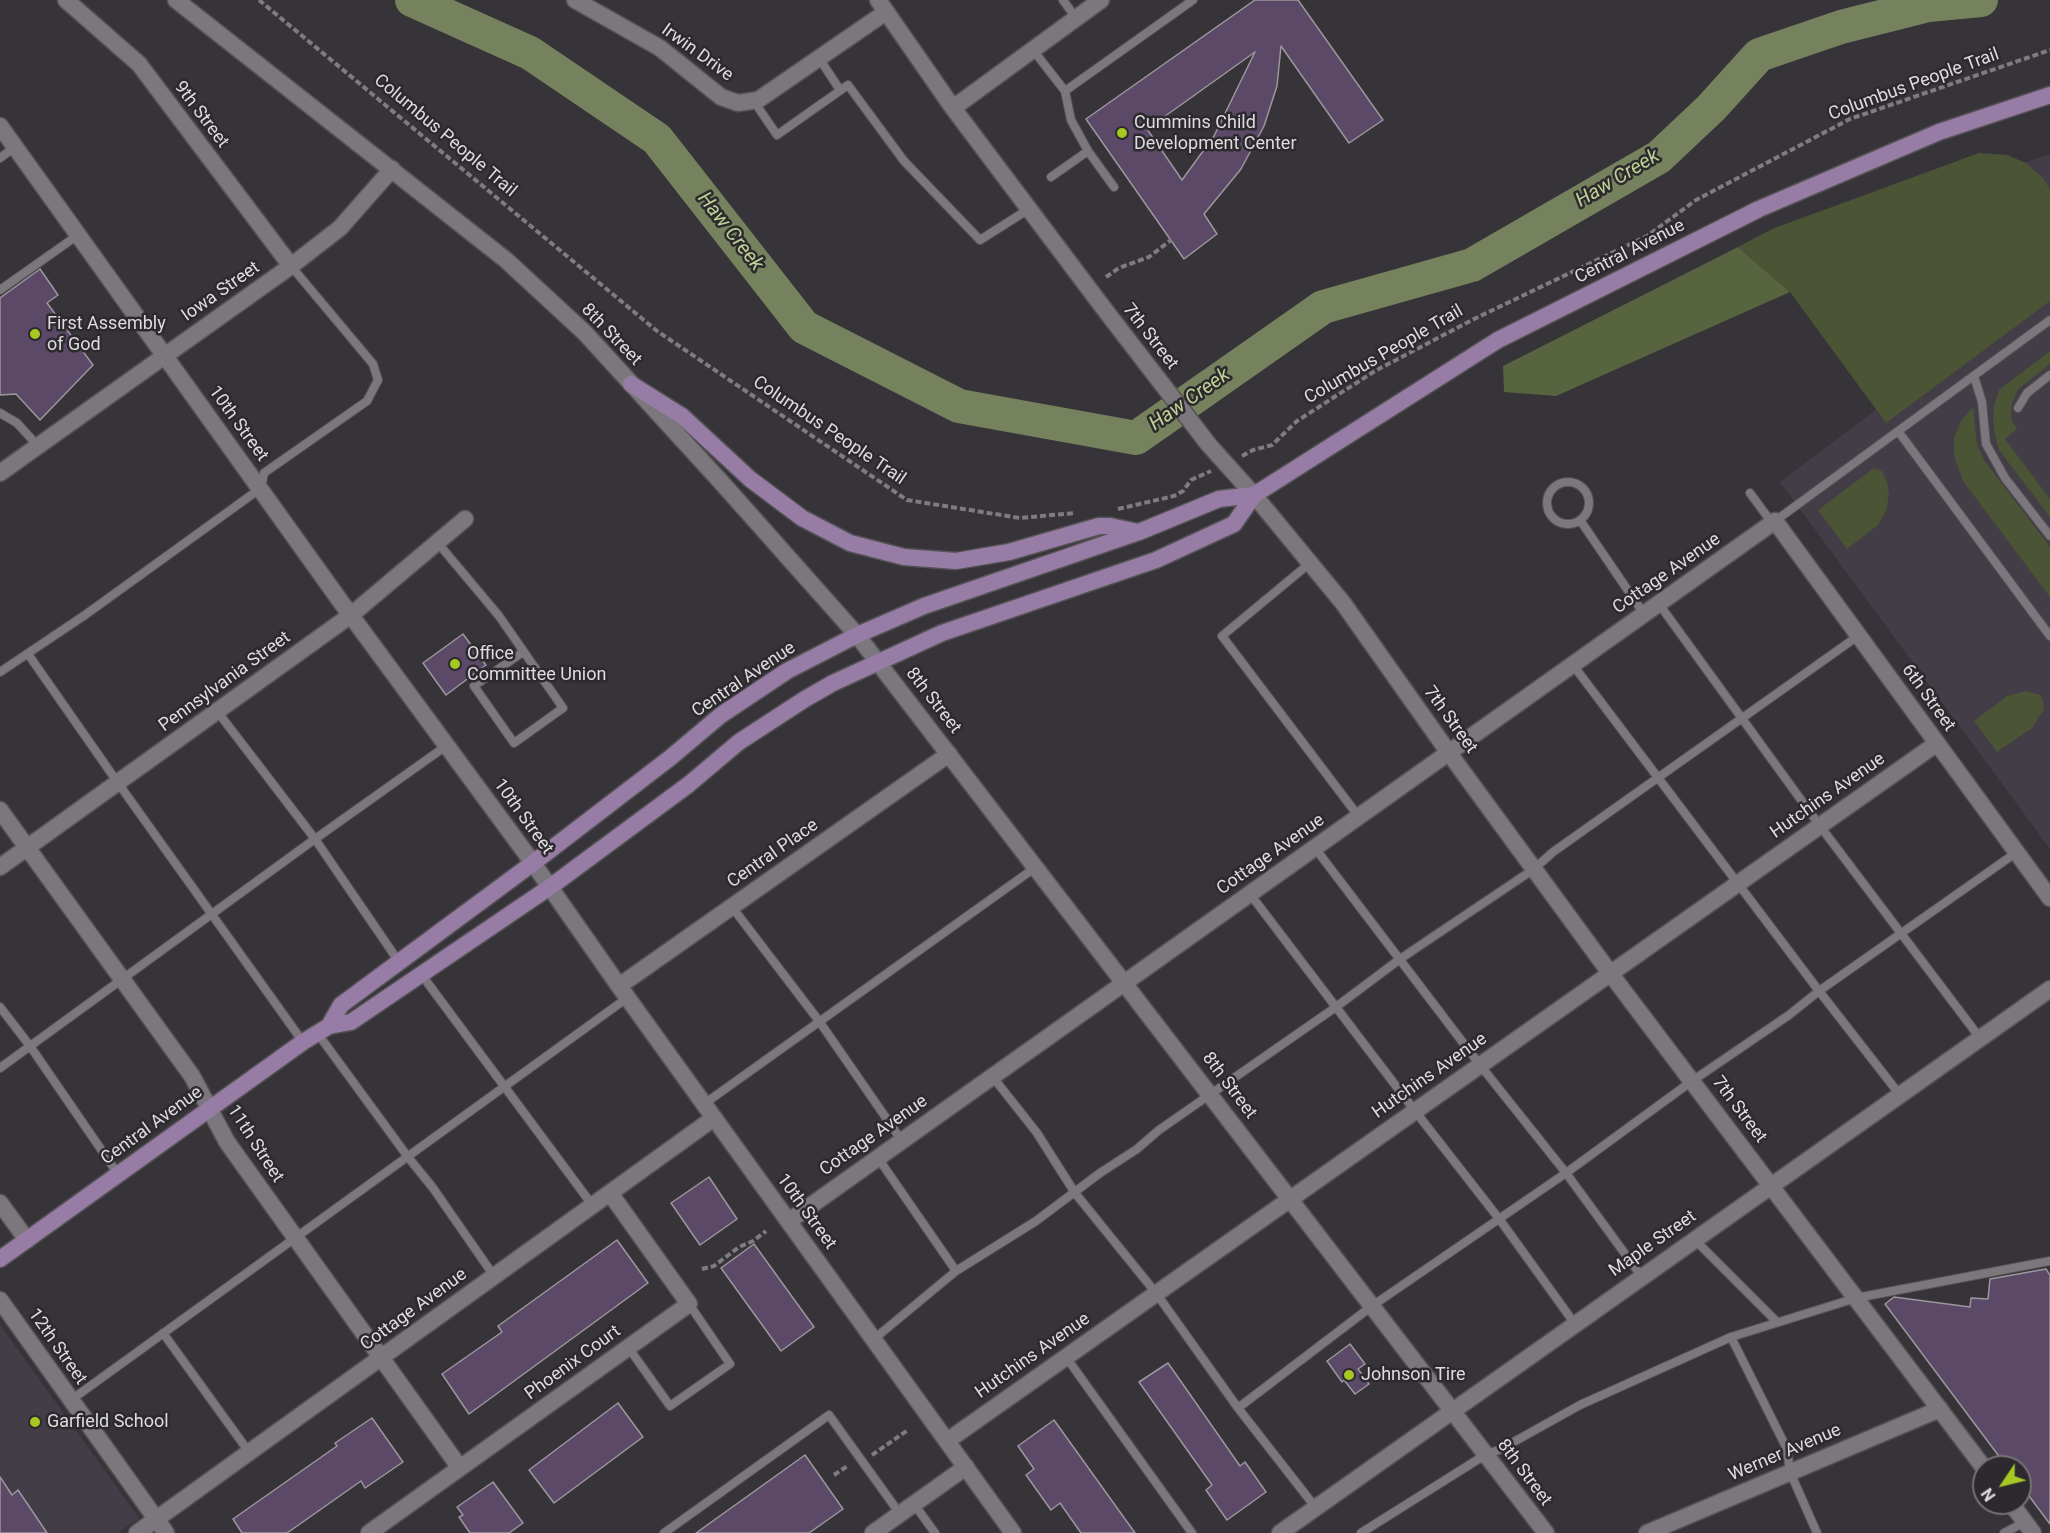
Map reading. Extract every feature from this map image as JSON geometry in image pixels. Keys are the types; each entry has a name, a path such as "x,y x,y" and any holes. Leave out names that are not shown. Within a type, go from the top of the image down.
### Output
{"main road":[{"name":"Central Avenue","path":"0,1259 317,1034 351,1022 550,887 688,785 739,742 805,699 878,662 952,630 1156,560 1234,524 1254,495 1508,334 1770,204 1939,132 2050,95"},
{"path":"631,384 682,416 750,479 802,518 850,543 904,557 956,561 1009,552 1099,526 1138,532"},
{"name":"Central Avenue","path":"317,1034 341,1005 533,863 670,758 721,715 787,671 857,635 924,606 1138,532 1219,499 1254,495"}],"street":[{"name":"9th Street","path":"66,0 139,64 291,266"},
{"name":"8th Street","path":"176,0 506,260 585,333 857,635 1211,1094 1545,1533"},
{"name":"Irwin Drive","path":"575,0 660,48 722,97 738,103 753,100"},
{"path":"953,108 1101,0"},
{"path":"753,100 758,100 819,58 882,6"},
{"name":"7th Street","path":"882,6 953,108 1209,445 1254,495 1343,603 1449,753 1610,973 1974,1455"},
{"name":"10th Street","path":"0,126 351,615 533,863 623,992 1013,1533"},
{"name":"Iowa Street","path":"0,473 291,266 340,228 392,169"},
{"name":"Pennsylvania Street","path":"0,867 351,615 465,519"},
{"name":"Cottage Avenue","path":"789,1221 1773,522"},
{"name":"6th Street","path":"1773,522 2050,898"},
{"name":"Hutchins Avenue","path":"947,1441 1936,744"},
{"name":"Central Place","path":"623,992 732,907 949,754"},
{"name":"11th Street","path":"0,810 192,1076 227,1142 460,1468"},
{"name":"Maple Street","path":"1280,1533 2050,989"},
{"name":"Cottage Avenue","path":"137,1533 714,1118"},
{"path":"610,1193 689,1304"},
{"path":"0,1203 27,1240"},
{"name":"12th Street","path":"0,1300 166,1533"},
{"name":"Phoenix Court","path":"369,1533 689,1304"},
{"name":"Werner Avenue","path":"1647,1533 1940,1409"},
{"path":"873,1533 966,1467"}],"lane":[{"path":"1063,0 1076,18"},
{"path":"1065,91 1193,0"},
{"path":"1033,50 1065,91 1071,120 1088,151 1114,187"},
{"path":"819,58 840,90"},
{"path":"753,100 777,135 848,85 904,161 980,240 1029,209"},
{"path":"0,158 15,147"},
{"path":"1051,177 1088,151"},
{"path":"0,290 78,235"},
{"path":"0,672 261,488 264,473 366,401 378,380 373,364 291,266"},
{"path":"1750,493 1773,522 2050,320"},
{"path":"2018,408 2027,393 2050,375"},
{"path":"1974,376 1982,402 1986,444 2005,478 2050,536"},
{"path":"0,413 17,423 38,446"},
{"path":"1898,431 2050,636"},
{"path":"1567,481 1580,485 1585,490 1589,502 1585,516 1580,520 1566,524 1548,513 1547,498 1554,486 1567,481"},
{"path":"1580,520 1644,614"},
{"path":"437,542 498,616 563,708 513,743 474,686 523,652"},
{"path":"1310,563 1222,636 1359,817"},
{"path":"1659,604 1820,826 1980,1038"},
{"path":"874,1340 956,1271 1001,1244 1075,1193 1100,1173 1137,1149 1159,1130 1336,1007 1400,959 1534,869 1553,852 1858,636"},
{"path":"28,654 213,914 317,1034 433,1188 494,1276"},
{"path":"1573,664 1900,1095"},
{"path":"217,711 315,839 399,962"},
{"path":"0,1068 446,746"},
{"path":"1315,848 1480,1065 1566,1173 1642,1276"},
{"path":"1238,1408 1372,1306 1500,1220 1692,1081 1789,1015 1819,991 2017,852"},
{"path":"704,1104 1036,867"},
{"path":"1250,894 1414,1111 1500,1220 1575,1324"},
{"path":"732,907 819,1021 902,1141"},
{"path":"421,974 593,1206"},
{"path":"71,1400 504,1088 623,992"},
{"path":"0,1007 30,1046 118,1174"},
{"path":"992,1076 1037,1133 1075,1193 1155,1293 1238,1408 1316,1508"},
{"path":"878,1158 956,1271"},
{"path":"1694,1239 1777,1322"},
{"path":"1362,1533 1485,1455 1501,1449 1580,1405 1731,1337 1856,1298 2050,1261"},
{"path":"628,1347 670,1406 730,1364 689,1304"},
{"path":"163,1333 249,1452"},
{"path":"1731,1337 1787,1449 1790,1472 1817,1533"},
{"path":"1066,1356 1192,1533"},
{"path":"664,1533 829,1415 900,1514"},
{"path":"914,1504 935,1533"},
{"path":"2004,1533 2029,1527"}],"path":[{"name":"Columbus People Trail","path":"259,0 657,331 907,500 1020,518 1079,512"},
{"name":"Columbus People Trail","path":"1115,509 1174,496 1183,491 1191,480 1253,450 1272,445 1297,421 1375,371 1474,319 1647,236 1696,200 1850,118 2050,50"},
{"path":"1106,277 1119,268 1149,257 1171,240"},
{"path":"702,1269 714,1266 739,1247 753,1241 766,1231"}],"shaded area":[{"path":"2050,154 2050,849 1780,482 1877,409 1768,251"},
{"name":"Garfield School","path":"0,1325 139,1518 118,1533 0,1533"}],"green space":[{"path":"1979,153 2007,155 2026,163 2044,179 2050,190 2050,301 1886,423 1790,292 1738,247 1772,229"},
{"path":"1738,247 1790,292 1556,396 1504,392 1503,366"},
{"path":"2050,351 2050,364 2018,389 2012,404 2011,419 2017,429 2005,439 2050,499 2050,517 1999,450 1993,420 1994,405 1999,390"},
{"path":"1973,407 1977,444 1984,460 2050,547 2050,597 1963,481 1954,456 1954,438 1961,421"},
{"path":"1874,468 1882,471 1887,482 1889,494 1886,511 1878,525 1847,549 1818,510"},
{"path":"2027,691 2040,695 2044,709 2032,728 1997,752 1974,721 2007,696"}],"building":[{"name":"Cummins Child Development Center","path":"1255,0 1298,0 1383,120 1349,143 1281,46 1277,86 1264,126 1241,169 1204,214 1217,234 1184,259 1086,119","holes":["1255,52 1214,136 1182,180 1147,129"]},
{"name":"First Assembly of God","path":"40,269 58,295 47,303 93,365 40,420 16,394 0,395 0,298"},
{"name":"Office Committee Union","path":"463,634 486,665 446,695 423,663"},
{"path":"709,1177 737,1219 700,1245 671,1203"},
{"path":"617,1240 648,1283 469,1414 442,1374 502,1332 498,1326"},
{"path":"754,1244 814,1327 781,1351 721,1268"},
{"path":"2046,1269 2050,1275 2050,1524 2032,1500 2032,1455 1998,1455 1885,1304 1894,1297 1970,1307 1971,1298 1988,1299 1990,1279"},
{"name":"Johnson Tire","path":"1350,1344 1365,1364 1358,1369 1369,1384 1355,1394 1344,1380 1342,1382 1327,1361"},
{"path":"1168,1363 1240,1466 1245,1462 1266,1492 1227,1520 1206,1490 1212,1485 1139,1382"},
{"path":"618,1403 643,1437 554,1503 529,1470"},
{"path":"372,1418 403,1462 365,1488 361,1481 287,1533 242,1533 233,1519 337,1446 335,1443"},
{"path":"1054,1420 1135,1533 1081,1533 1060,1503 1051,1510 1026,1475 1034,1469 1018,1446"},
{"path":"805,1455 843,1509 809,1533 696,1533"},
{"path":"0,1477 12,1495 18,1490 47,1533 0,1533"},
{"path":"493,1482 523,1523 509,1533 470,1533 459,1517 463,1515 457,1507"}],"waterway":[{"name":"Haw Creek","path":"412,0 530,53 657,139 804,327 959,406 1136,438 1323,307 1472,265 1659,157 1711,108 1759,55 1841,27 1928,5 1981,0"}],"place":[{"name":"Cummins Child Development Center","path":"1122,133"},
{"name":"First Assembly of God","path":"35,334"},
{"name":"Office Committee Union","path":"455,664"},
{"name":"Johnson Tire","path":"1349,1375"},
{"name":"Garfield School","path":"35,1422"}]}
